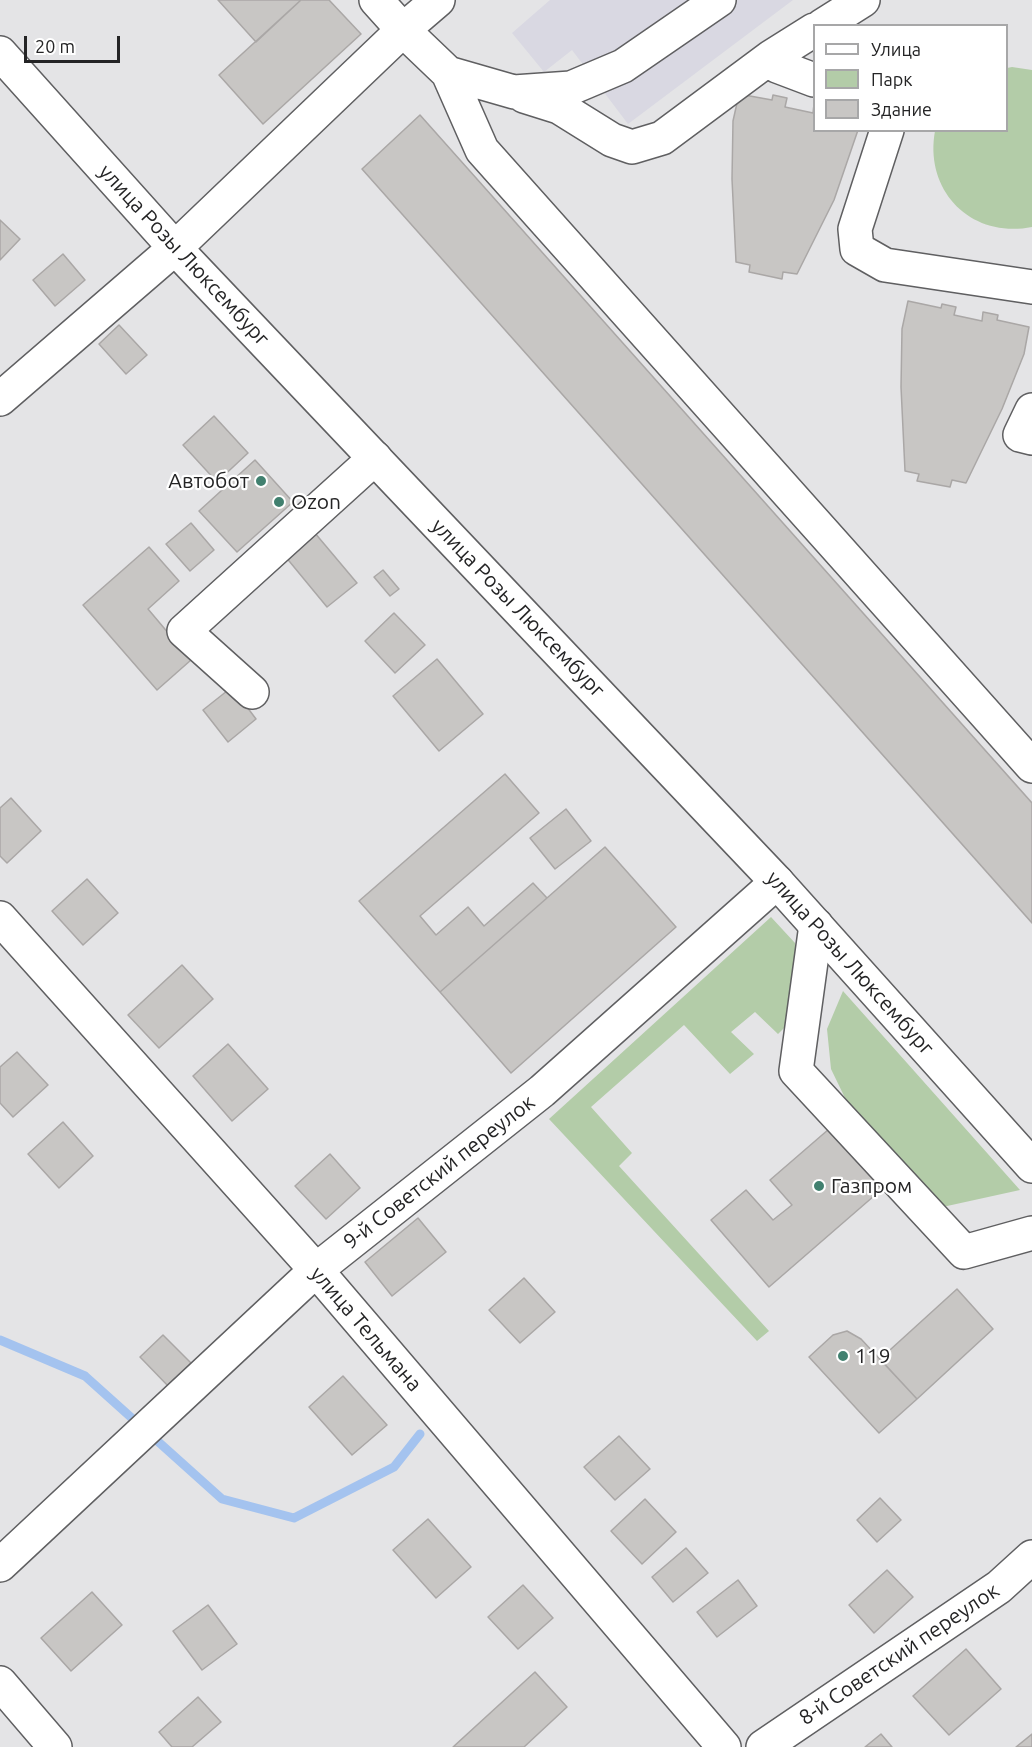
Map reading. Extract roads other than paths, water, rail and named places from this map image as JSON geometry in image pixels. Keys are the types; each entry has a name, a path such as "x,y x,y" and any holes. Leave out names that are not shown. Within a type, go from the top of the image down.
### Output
{"street":[{"path":"376,0 403,30 448,73 482,150 1032,766"},
{"path":"0,399 175,248 403,30 438,0"},
{"path":"514,92 571,88 623,66 719,0"},
{"path":"825,24 863,0"},
{"path":"448,73 559,107 612,140 632,147 662,138 771,57 813,31"},
{"name":"улица Розы Люксембург","path":"0,53 175,248 816,924 1032,1166"},
{"path":"771,57 777,66 813,80"},
{"path":"886,132 855,229 857,249 885,265 1032,287"},
{"path":"1032,410 1020,435 1032,438"},
{"path":"252,692 184,631 375,458"},
{"name":"9-й Советский переулок","path":"0,1565 316,1270 542,1091 777,882"},
{"name":"улица Тельмана","path":"0,918 316,1270 723,1747"},
{"path":"816,924 796,1071 964,1252 1032,1233"},
{"name":"8-й Советский переулок","path":"763,1747 999,1587 1032,1557"},
{"path":"0,1683 55,1747"}],"waterway":[{"path":"0,1340 85,1376 222,1499 294,1518 394,1467 420,1434"}],"place":[{"name":"Автобот","path":"261,481"},
{"name":"Ozon","path":"279,502"},
{"name":"Газпром","path":"819,1186"},
{"name":"119","path":"843,1356"}]}
